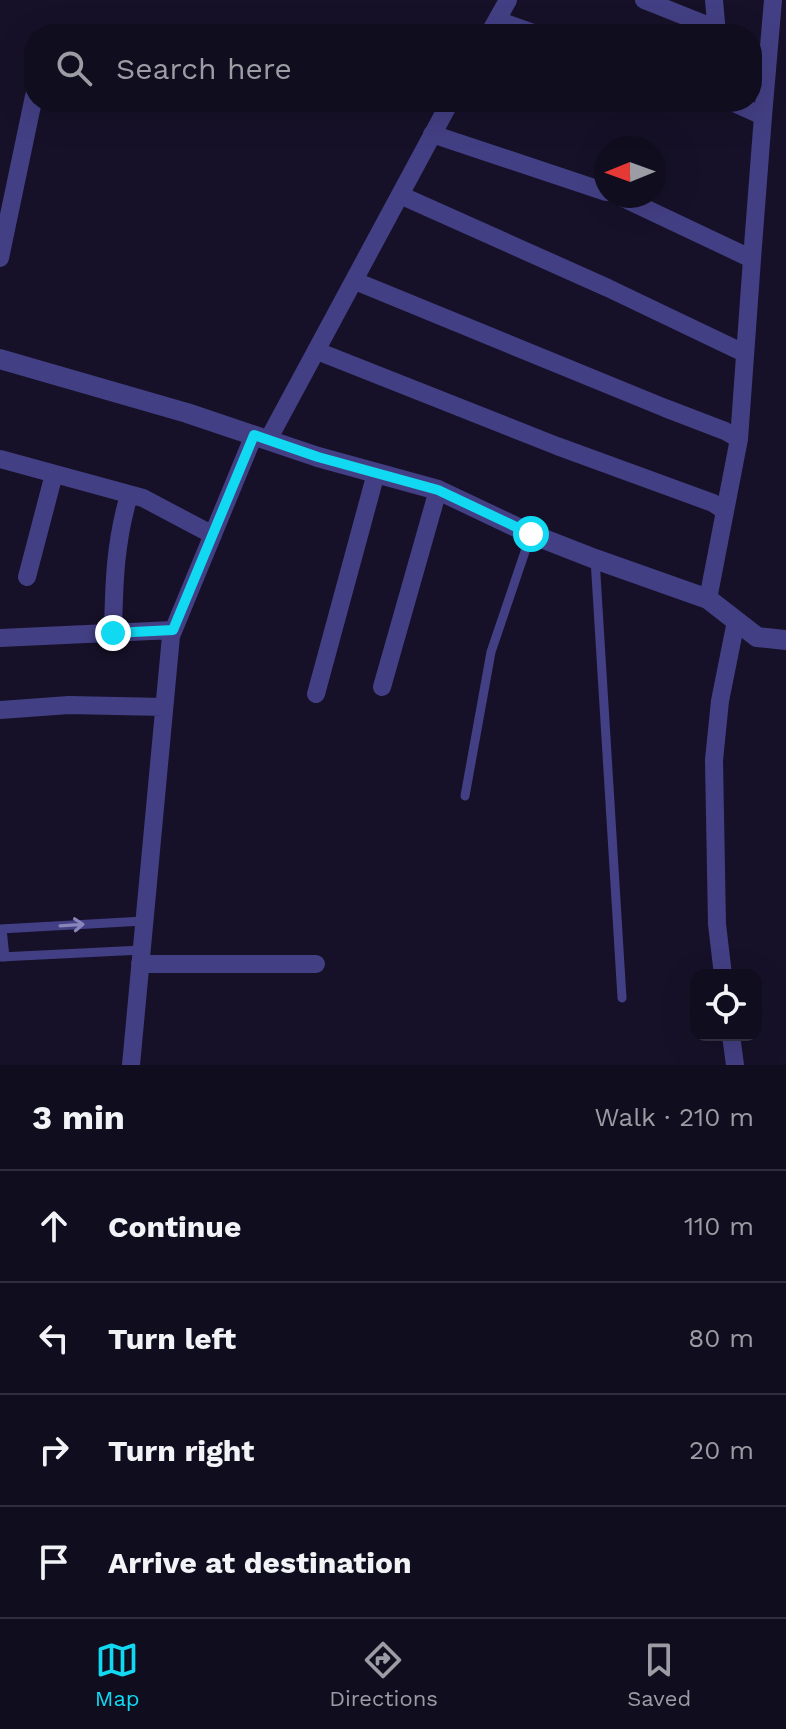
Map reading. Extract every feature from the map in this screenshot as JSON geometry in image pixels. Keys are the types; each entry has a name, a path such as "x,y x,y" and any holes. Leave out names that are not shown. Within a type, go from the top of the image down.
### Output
{"street":[{"path":"495,24 508,0"},
{"path":"644,0 699,24"},
{"path":"714,0 716,24"},
{"path":"708,599 739,439 773,0"},
{"path":"0,258 31,112"},
{"path":"131,1065 171,636 213,535 261,438 317,351 444,112"},
{"path":"754,112 763,116"},
{"path":"432,134 594,188"},
{"path":"400,195 744,353"},
{"path":"644,208 752,259"},
{"path":"355,281 739,439"},
{"path":"317,351 557,446 713,503 725,511"},
{"path":"0,361 187,413 318,457 438,490 531,534 708,599 757,637 786,640"},
{"path":"0,459 143,498 213,535"},
{"path":"316,694 376,473"},
{"path":"27,577 54,474"},
{"path":"382,687 438,490"},
{"path":"113,633 114,571 120,526 129,495"},
{"path":"722,969 716,894 714,760 720,701 736,621"},
{"path":"0,638 173,630"},
{"path":"0,710 69,705 164,707"},
{"path":"141,957 316,964"},
{"path":"732,1041 735,1065"}],"lane":[{"path":"465,796 491,652 531,534"},
{"path":"595,559 622,998"},
{"path":"141,957 3,957 1,929 144,921"}],"route":[{"path":"113,633 173,630 254,435 318,457 438,490 531,534"}]}
